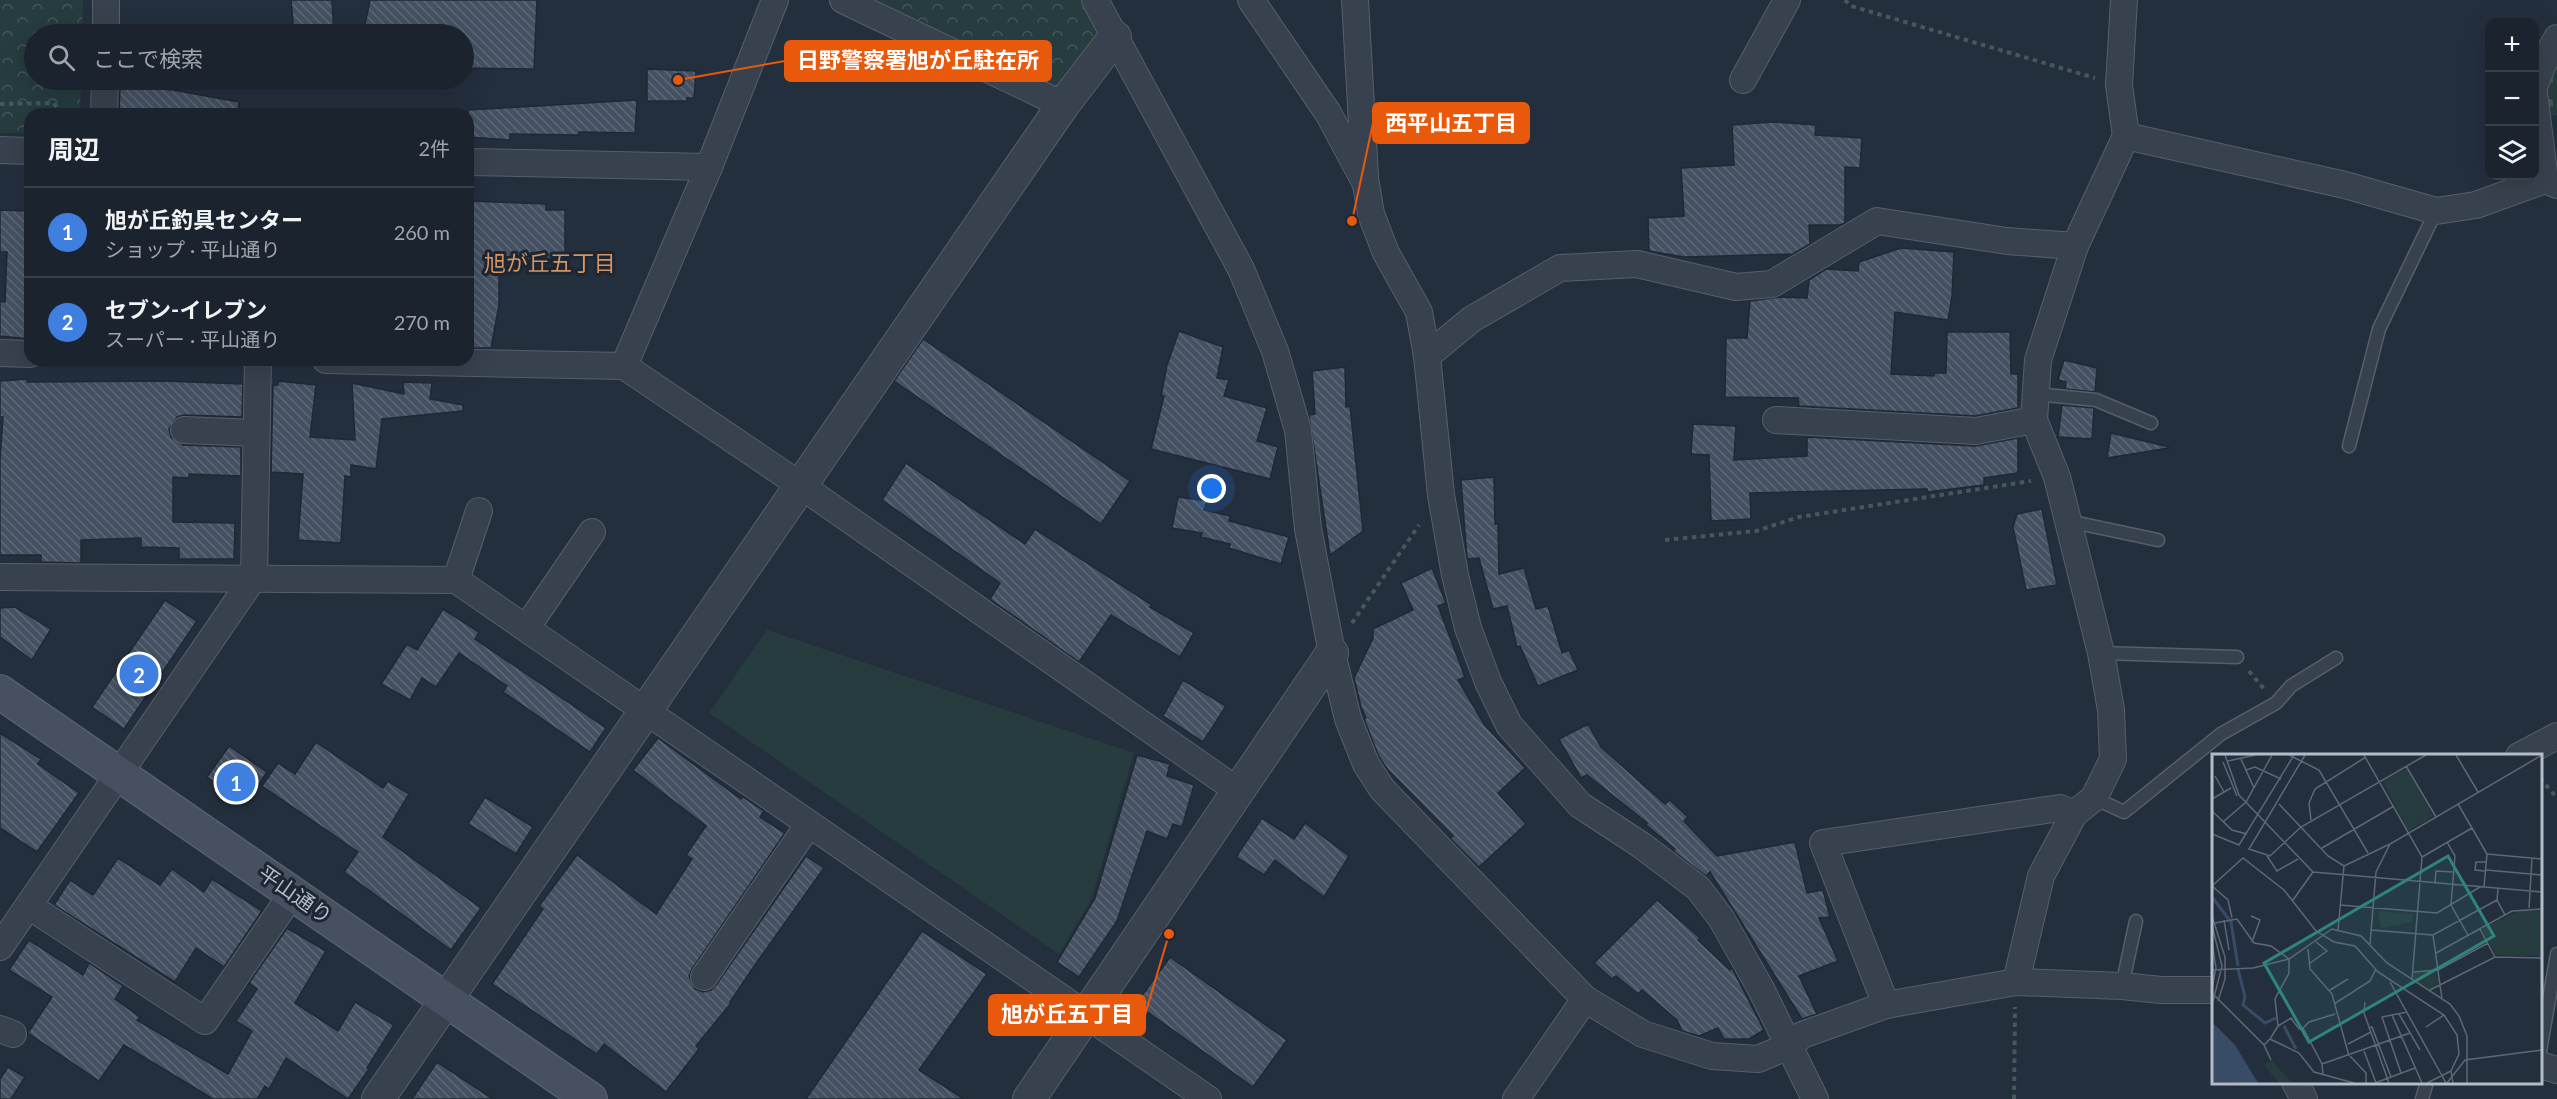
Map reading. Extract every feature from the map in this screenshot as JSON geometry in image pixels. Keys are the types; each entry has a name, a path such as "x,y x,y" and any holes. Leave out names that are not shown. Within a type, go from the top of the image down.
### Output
{"main road":[{"name":"平山通り","path":"0,692 590,1099"}],"street":[{"path":"106,0 106,24"},
{"path":"624,366 709,167 775,0"},
{"path":"843,0 1063,105"},
{"path":"1095,0 1242,269 1275,351 1298,430 1308,529 1332,653 1348,718 1366,764 1382,789 1585,999 1643,1034 1712,1056 1758,1059 1789,1046 1802,1035 1886,1005 2016,982 2122,986 2161,990 2212,990"},
{"path":"1251,0 1328,113 1366,184"},
{"path":"1355,0 1366,184 1371,214 1386,253 1419,312 1427,356 1441,495 1455,575 1468,628 1488,682 1509,725 1580,805 1641,845 1698,888 1721,918 1761,989 1815,1099"},
{"path":"1743,80 1787,0"},
{"path":"2016,982 2041,876 2074,814 2094,798 2113,759 2111,710 2101,652 2057,477 2034,420 2038,360 2075,246 2126,136 2119,85 2124,0"},
{"path":"378,1099 1063,105 1115,37"},
{"path":"2539,75 2557,38"},
{"path":"104,108 105,90"},
{"path":"2126,136 2344,185 2436,211 2476,205 2551,183 2539,116"},
{"path":"0,150 24,151"},
{"path":"474,162 709,167"},
{"path":"1427,356 1472,319 1560,268 1637,264 1736,287 1772,284 1877,221 2007,241 2075,246"},
{"path":"0,353 24,354"},
{"path":"474,363 624,366 800,484 1238,792"},
{"path":"0,947 254,578 258,366"},
{"path":"1776,420 1976,431 2034,420"},
{"path":"184,430 256,433"},
{"path":"456,580 479,512"},
{"path":"527,627 592,532"},
{"path":"0,578 456,580 1208,1099"},
{"path":"1029,1099 1332,653"},
{"path":"2523,754 2557,736"},
{"path":"1886,1005 1823,843 2060,808 2074,814"},
{"path":"704,977 809,824"},
{"path":"29,906 205,1021 292,894"},
{"path":"1516,1099 1585,999"},
{"path":"2542,1065 2557,1070"},
{"path":"2296,1084 2304,1099"}],"lane":[{"path":"2349,446 2379,329 2436,211"},
{"path":"2036,394 2096,400 2151,423"},
{"path":"2068,521 2158,540"},
{"path":"2101,652 2237,657"},
{"path":"2094,798 2124,812 2222,734 2276,703 2291,686 2336,658"},
{"path":"2122,986 2136,921"},
{"path":"2542,1045 2557,954"},
{"path":"2422,1099 2427,1084"}],"path":[{"path":"1845,0 1851,6 2119,85"},
{"path":"0,104 53,103 58,108"},
{"path":"1665,540 1755,531 1799,518 2057,477"},
{"path":"1332,653 1441,495"},
{"path":"2237,657 2276,703"},
{"path":"2542,779 2557,798"},
{"path":"2014,1099 2016,982"}],"green space":[{"path":"0,0 83,0 82,24 24,24 24,90 81,90 80,108 24,108 24,133 0,133"},
{"path":"843,0 1095,0 1115,37 1063,105"},
{"path":"2557,58 2557,115 2546,116 2542,78"},
{"path":"767,630 1134,753 1092,898 1059,954 709,713"}],"building":[{"path":"291,0 332,0 333,24 293,24"},
{"path":"370,0 537,0 534,69 474,68 474,24 365,24"},
{"path":"647,69 696,71 694,98 687,98 687,101 647,101"},
{"path":"120,90 173,90 239,102 238,108 119,108"},
{"path":"637,100 635,133 510,134 510,140 474,137 474,110"},
{"path":"1773,122 1816,125 1815,135 1862,138 1860,168 1845,167 1845,223 1809,225 1810,244 1793,254 1684,257 1649,251 1648,218 1684,216 1681,168 1734,165 1732,125"},
{"path":"474,201 546,204 546,210 565,210 565,260 499,259 499,305 491,348 474,348"},
{"path":"0,210 24,211 24,338 0,336 0,301 5,302 7,252 0,252"},
{"path":"1901,248 1954,252 1952,297 1948,320 1895,312 1891,374 1934,376 1934,373 1946,373 1947,332 2010,332 2011,374 2018,374 2018,408 1975,416 1799,406 1798,398 1725,397 1726,338 1747,338 1750,301 1780,297 1807,298 1809,280 1826,269 1858,271 1859,262"},
{"path":"1179,331 1223,347 1217,378 1229,380 1224,396 1267,408 1257,441 1278,447 1270,479 1151,449 1164,396 1161,396 1167,365"},
{"path":"923,339 1130,481 1101,524 894,381"},
{"path":"2064,360 2097,368 2095,392 2065,389 2066,382 2058,380"},
{"path":"1345,367 1346,407 1350,406 1363,531 1330,555 1309,415 1315,414 1312,371"},
{"path":"27,379 27,382 166,381 243,384 242,417 184,415 177,417 169,429 171,437 183,445 241,447 241,476 189,474 189,478 173,477 173,522 235,523 234,559 179,559 179,548 141,547 141,538 81,540 81,563 41,562 41,555 0,555 0,459 3,417 0,417 0,381"},
{"path":"278,381 316,385 310,437 355,440 352,383 404,394 403,382 432,383 430,399 463,405 463,411 382,419 376,469 351,465 351,477 345,476 341,543 298,540 303,474 271,472 273,385 278,385"},
{"path":"2062,405 2094,408 2092,439 2058,437"},
{"path":"1693,424 1736,426 1734,460 1807,456 1807,437 1975,446 2018,438 2018,473 1984,478 1984,485 1927,492 1927,489 1750,493 1751,519 1711,521 1709,455 1691,454"},
{"path":"2111,433 2169,447 2169,448 2107,458"},
{"path":"906,463 1025,544 1035,529 1152,605 1150,607 1194,633 1180,657 1111,615 1079,662 990,599 1000,583 882,500"},
{"path":"1494,477 1499,574 1524,568 1536,609 1548,606 1562,653 1569,650 1578,670 1538,686 1520,646 1517,647 1507,606 1493,609 1479,558 1467,559 1461,480"},
{"path":"1178,497 1207,501 1204,510 1230,516 1229,521 1289,537 1281,564 1229,548 1230,544 1201,537 1202,533 1172,528"},
{"path":"2042,509 2057,585 2026,590 2013,527 2017,514"},
{"path":"1432,568 1446,603 1438,606 1465,677 1458,680 1484,724 1525,768 1498,793 1526,824 1479,867 1450,838 1453,836 1388,770 1379,757 1364,719 1366,718 1354,678 1373,638 1373,629 1413,610 1401,583"},
{"path":"165,600 197,621 124,729 92,707"},
{"path":"15,607 51,629 32,660 0,637 0,608"},
{"path":"443,609 479,632 475,639 606,728 590,752 503,692 507,686 459,653 436,687 422,678 410,700 381,684 407,644 417,650"},
{"path":"1183,680 1226,706 1203,742 1163,716"},
{"path":"1588,724 1601,747 1665,804 1670,800 1688,817 1684,821 1717,856 1795,842 1807,893 1823,890 1830,917 1819,918 1838,961 1799,976 1817,1014 1802,1019 1710,872 1706,876 1673,851 1675,849 1646,825 1647,823 1587,775 1581,778 1559,739"},
{"path":"0,733 41,759 38,764 79,793 37,852 0,828"},
{"path":"658,738 741,799 743,797 764,811 760,817 785,833 692,969 689,976 695,989 703,992 711,990 716,985 806,856 824,868 757,962 731,1003 696,1046 699,1049 666,1092 604,1044 597,1054 492,984 543,909 539,906 577,855 656,914 692,859 686,855 706,826 633,770"},
{"path":"316,742 383,788 388,781 409,794 383,837 481,908 451,950 344,872 358,852 262,786 278,763 295,774"},
{"path":"229,746 267,772 245,804 207,777"},
{"path":"1137,755 1170,764 1167,776 1194,785 1182,827 1173,824 1167,839 1147,831 1117,921 1079,977 1057,962 1095,898"},
{"path":"485,797 533,827 516,854 468,824"},
{"path":"1262,818 1294,839 1305,823 1349,856 1324,897 1275,860 1264,875 1236,857"},
{"path":"118,858 160,885 172,869 204,892 212,879 262,911 224,967 196,948 175,982 54,905 70,880 93,895"},
{"path":"1657,900 1700,938 1698,940 1730,970 1732,968 1764,1030 1749,1039 1724,1039 1718,1028 1699,1036 1682,1031 1677,1020 1642,990 1638,994 1616,976 1612,979 1594,963"},
{"path":"287,928 326,951 295,1003 338,1031 355,1002 394,1025 367,1068 369,1069 348,1099 286,1058 269,1089 265,1086 257,1099 213,1099 124,1045 99,1081 28,1033 52,997 9,970 29,940 83,975 89,963 123,986 115,999 140,1017 137,1020 228,1074 252,1031 236,1021 257,989 249,983"},
{"path":"922,931 987,974 919,1070 964,1099 806,1099"},
{"path":"1170,957 1287,1040 1253,1087 1136,1004"},
{"path":"437,1062 493,1099 412,1099"},
{"path":"8,1067 25,1077 11,1099 0,1099 0,1079"}],"place":[{"name":"日野警察署旭が丘駐在所","path":"678,80"},
{"name":"西平山五丁目","path":"1352,221"},
{"name":"セブン-イレブン","path":"139,674"},
{"name":"旭が丘釣具センター","path":"236,782"},
{"name":"旭が丘五丁目","path":"1169,934"}],"district":[{"name":"旭が丘五丁目","path":"550,263"}]}
